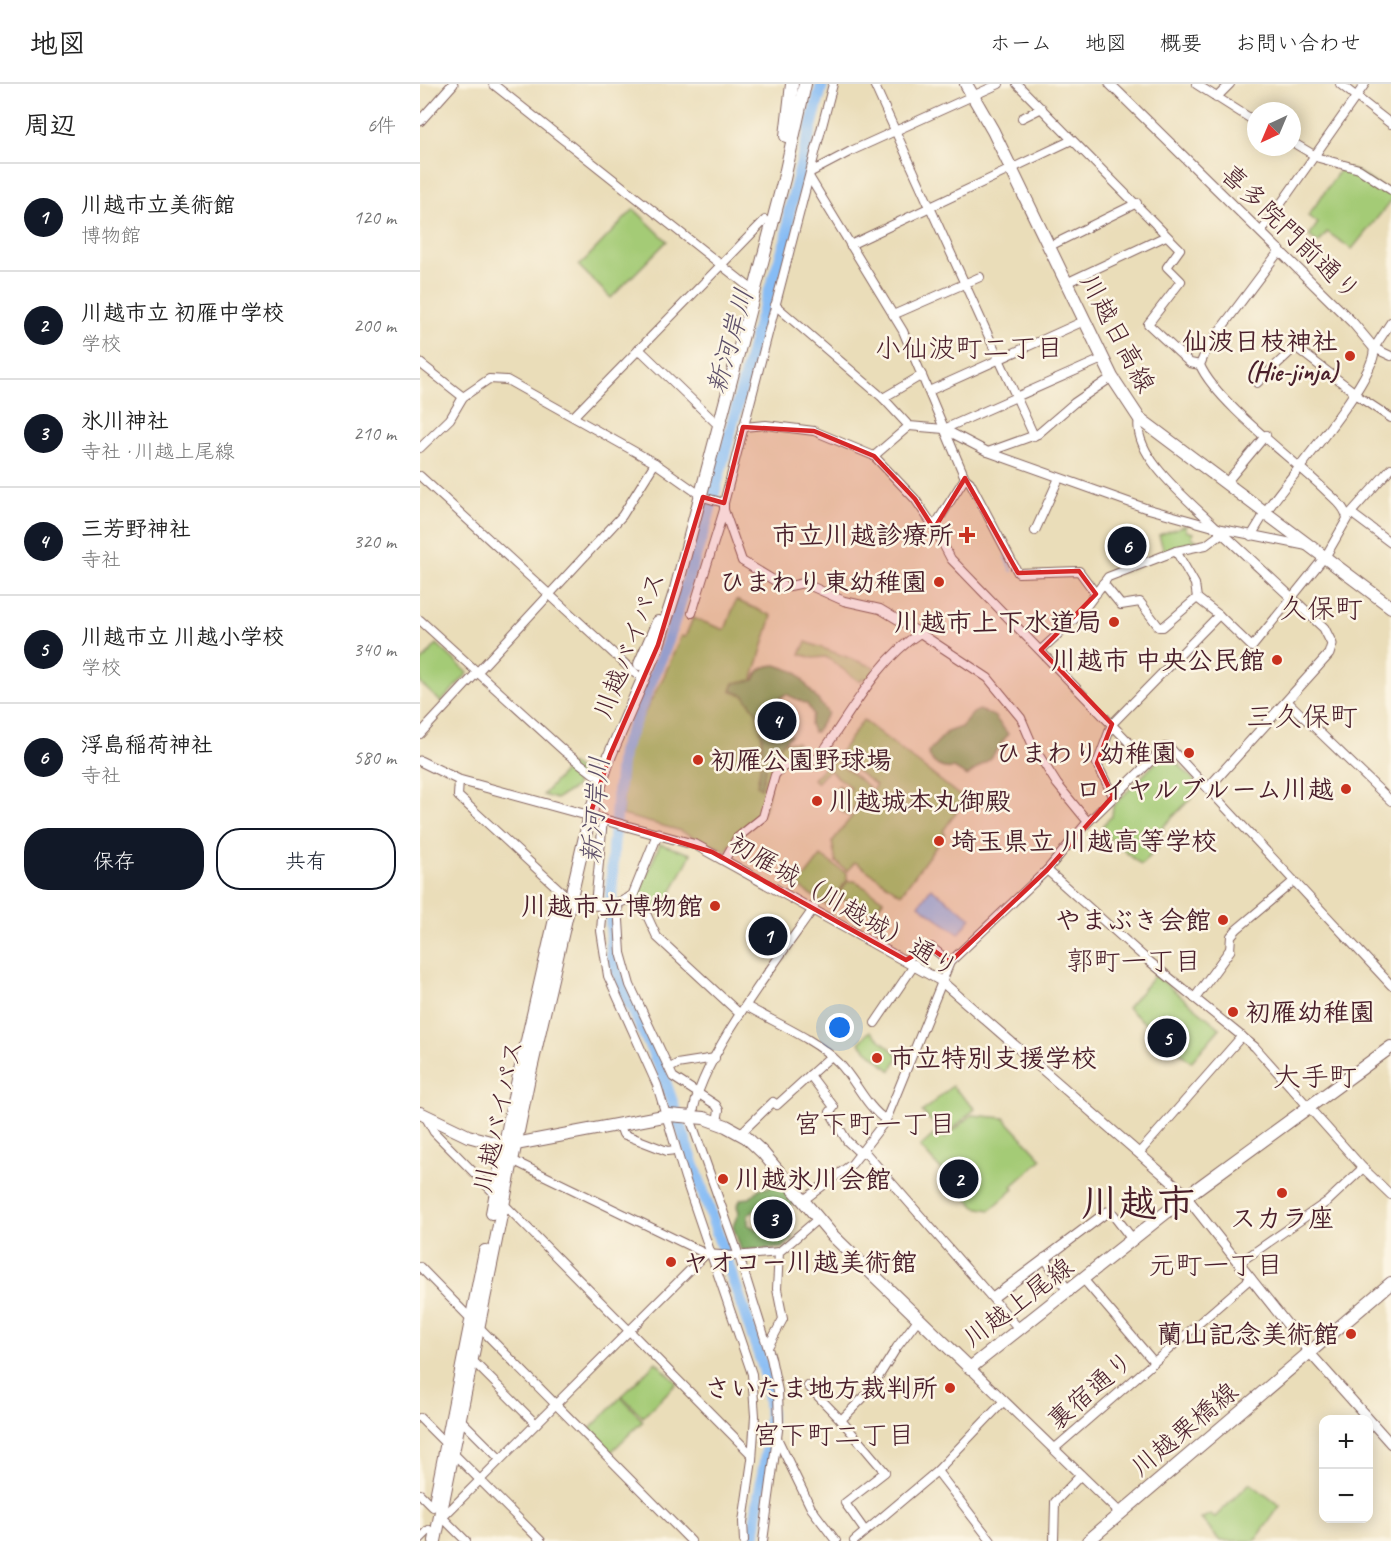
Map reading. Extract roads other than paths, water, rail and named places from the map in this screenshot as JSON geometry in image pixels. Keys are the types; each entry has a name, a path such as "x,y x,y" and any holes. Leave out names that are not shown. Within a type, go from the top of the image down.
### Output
{"main road":[{"name":"川越バイパス","path":"428,1538 437,1511 450,1450 510,1146 594,774 671,588 702,496 715,422 786,136 792,84"},
{"name":"川越バイパス","path":"586,814 658,645 702,496 784,179 805,84"},
{"name":"川越日高線","path":"966,84 975,96 1102,359 1139,418 1391,607"},
{"name":"川越上尾線","path":"422,1113 468,1136 510,1146 619,1122 667,1115 689,1116 717,1122 740,1134 763,1153 838,1240 970,1368 1069,1292 1187,1196 1391,1047"},
{"name":"川越バイパス","path":"500,1199 512,1160 510,1146"},
{"name":"川越栗橋線","path":"1088,1541 1391,1283"},
{"name":"川越バイパス","path":"450,1450 461,1420 472,1360 475,1323"}],"street":[{"path":"420,121 453,84"},
{"path":"493,84 749,286"},
{"path":"693,613 724,505 833,84"},
{"path":"874,84 1034,436"},
{"path":"811,175 896,131 999,84"},
{"path":"1017,84 1180,249 1167,267 1181,281 1148,324 1190,363 1200,365 1220,393 1341,506 1391,543"},
{"name":"喜多院門前通り","path":"1110,84 1280,250 1358,328 1374,348"},
{"path":"1196,84 1247,117"},
{"path":"1216,98 1230,84"},
{"path":"1341,84 1355,98 1391,124"},
{"path":"1261,232 1365,84"},
{"path":"1022,118 1042,108"},
{"path":"850,245 1072,140"},
{"path":"1301,147 1314,155 1359,169 1391,190"},
{"path":"811,175 893,315 922,375 965,478 973,488 1018,573 1079,571 1096,594"},
{"path":"1048,247 1137,203"},
{"path":"573,416 765,220"},
{"path":"1066,283 1166,236"},
{"path":"1200,365 1208,346 1280,250"},
{"path":"893,315 980,277"},
{"path":"775,305 883,398 909,426 944,429 988,452 1145,508 1219,531 1307,546"},
{"path":"929,392 1084,321"},
{"path":"1251,536 1299,465 1354,393 1371,364 1374,348 1391,322"},
{"path":"1374,348 1391,356"},
{"path":"639,349 715,422"},
{"path":"1257,383 1292,350 1298,349 1354,393 1391,418"},
{"path":"944,429 1102,359"},
{"path":"420,363 463,397"},
{"path":"883,398 922,375"},
{"path":"988,452 1034,436 1112,377"},
{"path":"420,448 450,419 463,397 489,379 507,380 573,416 655,463 702,496 724,505 742,561 785,587 804,583 844,601 880,609 988,678 1021,718 1033,746 1057,784 1088,822"},
{"path":"1139,418 1137,430 1149,455 1163,475 1290,599 1329,633 1332,644 1329,654 1209,787"},
{"path":"743,427 766,425 813,431 874,456 915,499 934,527 951,559 1148,762"},
{"path":"874,456 909,426"},
{"path":"1226,483 1266,435"},
{"path":"420,734 622,516 655,463"},
{"path":"1176,551 1195,584 1197,598 1220,615 1252,647 1324,557 1350,514 1388,478 1391,468"},
{"path":"420,477 636,674"},
{"path":"934,527 965,478"},
{"path":"1035,531 1059,478"},
{"path":"1041,650 1082,612 1102,583 1117,573 1176,551 1206,545 1219,531"},
{"path":"1102,583 1121,605 1140,602 1159,627 1163,627 1197,598"},
{"path":"1113,796 1100,775 1097,764 1112,724 1220,615"},
{"path":"420,620 564,751 594,774"},
{"path":"725,859 737,838 763,817 775,775 780,769 785,764 809,762 819,757 881,666 902,645 920,633"},
{"path":"1287,701 1391,801"},
{"path":"805,1199 845,1170 863,1153 886,1120 950,962 1047,870 1088,822 1161,749 1170,748 1209,787 1391,985"},
{"name":"初雁城（川越城）通り","path":"420,761 459,780 696,845 814,908 941,981 1187,1196 1309,1352 1391,1444"},
{"path":"459,780 458,796 565,897 599,905 623,902 644,907 657,937 740,1014"},
{"path":"605,820 599,905 608,976 657,1085 676,1150 752,1374 755,1400 752,1455 743,1521 744,1541"},
{"path":"623,902 633,895 658,833"},
{"path":"1047,870 1144,957 1242,1036 1271,1063 1363,1168 1391,1194"},
{"path":"1195,998 1230,950 1231,936 1294,881"},
{"path":"623,902 621,953 630,986 673,1077 716,1105 719,1110 717,1122"},
{"path":"763,1541 777,1438 778,1391 768,1347 689,1116 697,1092 740,1014 814,908"},
{"path":"875,1023 917,952 931,948 950,962"},
{"path":"746,1006 831,1056 850,1074 870,1105 886,1120"},
{"path":"1139,1153 1242,1036"},
{"path":"740,1134 773,1102 777,1105 831,1056"},
{"path":"670,1068 677,1064 715,1058"},
{"path":"810,1075 834,1107 830,1112 841,1131 994,1297 1020,1330"},
{"path":"422,1113 434,1132 752,1455"},
{"path":"619,1122 623,1134 667,1150 676,1150"},
{"path":"512,1160 712,1255 736,1256 779,1252 819,1218"},
{"path":"1239,1263 1328,1201 1363,1168"},
{"path":"994,1297 1107,1212 1112,1213 1134,1240"},
{"path":"768,1347 783,1319 777,1289 779,1252"},
{"path":"437,1511 446,1514 630,1331 712,1255"},
{"path":"1045,1258 1069,1292"},
{"path":"420,1267 691,1541"},
{"name":"裏宿通り","path":"1054,1449 1251,1278"},
{"name":"裏宿通り","path":"1084,1280 1154,1362"},
{"path":"841,1420 869,1392 897,1347 919,1318"},
{"path":"472,1360 536,1424"},
{"path":"970,1368 1120,1513"},
{"path":"808,1386 841,1420 885,1472 845,1503 865,1531"},
{"path":"855,1541 937,1471 1004,1401"},
{"path":"420,1418 541,1541"},
{"path":"461,1420 500,1459"},
{"path":"777,1438 812,1508 836,1541"},
{"path":"937,1471 985,1537 991,1541"},
{"path":"1054,1541 1055,1502 1081,1475"},
{"path":"420,1494 466,1541"}],"water":[{"path":"931,888 971,918 959,934 919,905"}],"waterway":[{"name":"新河岸川","path":"754,1541 770,1421 764,1369 660,1067 622,987 612,957 613,848 622,752 666,646 707,520 759,323 788,234 789,213 822,84"},
{"path":"966,486 982,512"},
{"path":"1005,557 1012,571"}],"place":[{"name":"仙波日枝神社 (Hie-jinja)","path":"1350,356"},
{"name":"市立川越診療所","path":"967,535"},
{"name":"浮島稲荷神社","path":"1127,546"},
{"name":"ひまわり東幼稚園","path":"939,582"},
{"name":"川越市上下水道局","path":"1114,622"},
{"name":"川越市 中央公民館","path":"1277,660"},
{"name":"三芳野神社","path":"777,721"},
{"name":"ひまわり幼稚園","path":"1189,753"},
{"name":"初雁公園野球場","path":"698,760"},
{"name":"ロイヤルブルーム川越","path":"1346,789"},
{"name":"川越城本丸御殿","path":"817,801"},
{"name":"埼玉県立 川越高等学校","path":"939,841"},
{"name":"川越市立博物館","path":"715,906"},
{"name":"やまぶき会館","path":"1223,920"},
{"name":"川越市立美術館","path":"768,936"},
{"name":"初雁幼稚園","path":"1233,1012"},
{"name":"川越市立 川越小学校","path":"1167,1038"},
{"name":"市立特別支援学校","path":"877,1058"},
{"name":"川越氷川会館","path":"723,1179"},
{"name":"川越市立 初雁中学校","path":"959,1179"},
{"name":"スカラ座","path":"1282,1193"},
{"name":"氷川神社","path":"773,1219"},
{"name":"ヤオコー川越美術館","path":"671,1262"},
{"name":"蘭山記念美術館","path":"1351,1334"},
{"name":"さいたま地方裁判所","path":"950,1388"}],"district":[{"name":"小仙波町二丁目","path":"969,348"},
{"name":"久保町","path":"1321,608"},
{"name":"三久保町","path":"1302,716"},
{"name":"郭町一丁目","path":"1134,961"},
{"name":"大手町","path":"1315,1076"},
{"name":"宮下町一丁目","path":"875,1124"},
{"name":"川越市","path":"1138,1203"},
{"name":"元町一丁目","path":"1216,1265"},
{"name":"宮下町二丁目","path":"834,1435"}]}
